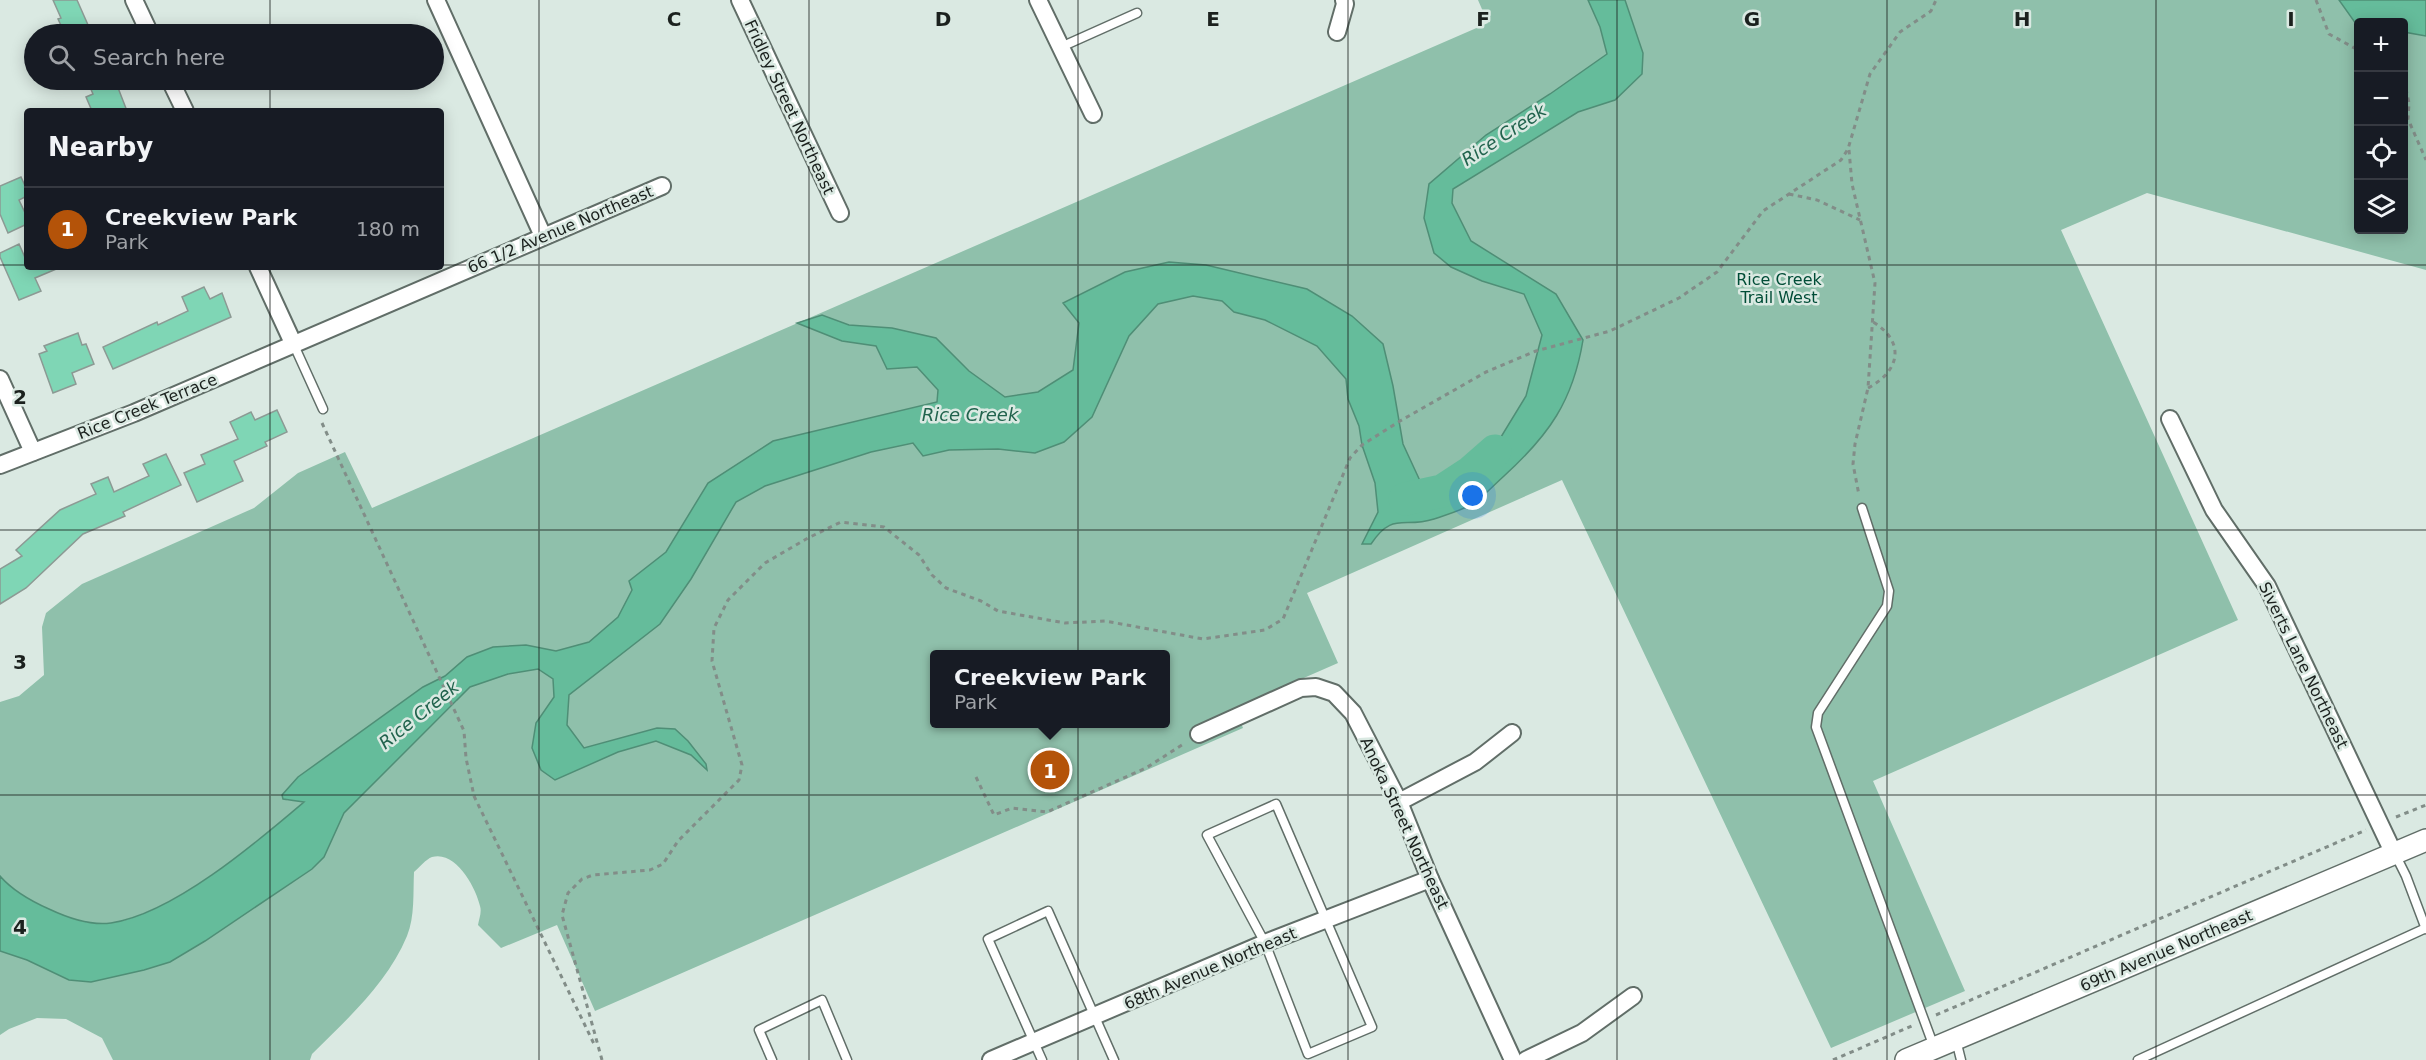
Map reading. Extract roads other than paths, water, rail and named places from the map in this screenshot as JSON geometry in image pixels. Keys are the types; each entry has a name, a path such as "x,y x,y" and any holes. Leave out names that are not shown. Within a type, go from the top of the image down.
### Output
{"street":[{"path":"134,0 145,24"},
{"path":"436,0 543,236"},
{"name":"Fridley Street Northeast","path":"740,0 840,213"},
{"path":"1038,0 1093,114"},
{"path":"1337,32 1345,4 1344,0"},
{"path":"175,90 184,108"},
{"name":"66 1/2 Avenue Northeast","path":"293,343 662,186"},
{"path":"259,270 293,343"},
{"name":"Rice Creek Terrace","path":"0,465 134,413 293,343"},
{"path":"0,379 33,452"},
{"name":"Siverts Lane Northeast","path":"2170,419 2214,510 2267,586 2394,854"},
{"name":"Anoka Street Northeast","path":"1199,734 1301,688 1316,687 1335,693 1353,713 1399,802 1430,879 1513,1060"},
{"path":"1399,802 1475,762 1512,733"},
{"name":"69th Avenue Northeast","path":"1906,1060 2426,840"},
{"name":"68th Avenue Northeast","path":"991,1060 1265,943 1430,879"},
{"path":"1526,1060 1582,1034 1633,996"}],"lane":[{"path":"1061,47 1137,13"},
{"path":"293,343 323,409"},
{"path":"1862,508 1889,591 1887,606 1818,713 1816,727 1934,1048"},
{"path":"1276,804 1326,919 1372,1027 1308,1054 1265,943 1208,835 1276,804"},
{"path":"2138,1060 2426,928 2406,876 2394,854"},
{"path":"1042,1060 988,939 1048,911 1114,1060"},
{"path":"772,1060 759,1030 822,1000 847,1060"},
{"path":"1956,1037 1961,1060"}],"water":[{"name":"Rice Creek","path":"1588,0 1625,0 1643,53 1642,74 1615,100 1578,112 1453,189 1452,203 1471,241 1556,294 1583,340 1573,381 1557,416 1520,461 1473,504 1423,522 1392,524 1371,544 1362,544 1378,512 1375,483 1362,445 1359,426 1348,399 1346,379 1317,346 1265,320 1234,312 1222,301 1193,296 1158,304 1129,336 1092,417 1064,442 1035,453 998,449 949,450 923,456 913,443 871,452 765,486 736,502 691,579 660,624 569,695 567,725 584,748 657,728 675,729 706,764 707,770 691,755 656,741 618,752 555,780 541,770 532,748 536,723 554,697 553,679 538,669 508,674 470,687 344,813 324,857 312,869 170,962 91,982 69,980 27,960 0,951 0,876 16,891 36,903 87,922 111,923 135,917 161,906 213,874 263,837 304,802 283,799 282,795 298,777 423,687 445,676 467,657 493,647 526,645 556,651 589,642 618,617 632,590 629,581 666,552 708,483 773,441 937,402 938,390 917,367 887,369 876,346 842,341 797,323 822,315 849,325 892,328 936,338 969,371 1005,397 1038,392 1073,370 1079,323 1063,303 1125,272 1169,262 1206,265 1307,289 1352,316 1383,344 1403,444 1421,483 1443,490 1471,472 1501,437 1526,396 1542,335 1524,294 1482,281 1451,267 1434,253 1424,218 1429,184 1486,135 1607,54 1600,27"},
{"path":"2339,0 2426,0 2426,36 2408,33 2408,18 2354,18 2354,21"}],"waterway":[{"name":"Rice Creek","path":"1405,499 1442,491 1471,472 1495,451"}],"place":[{"name":"Creekview Park","path":"1050,770"}],"park label":[{"name":"Rice Creek Trail West","path":"1779,288"}]}
